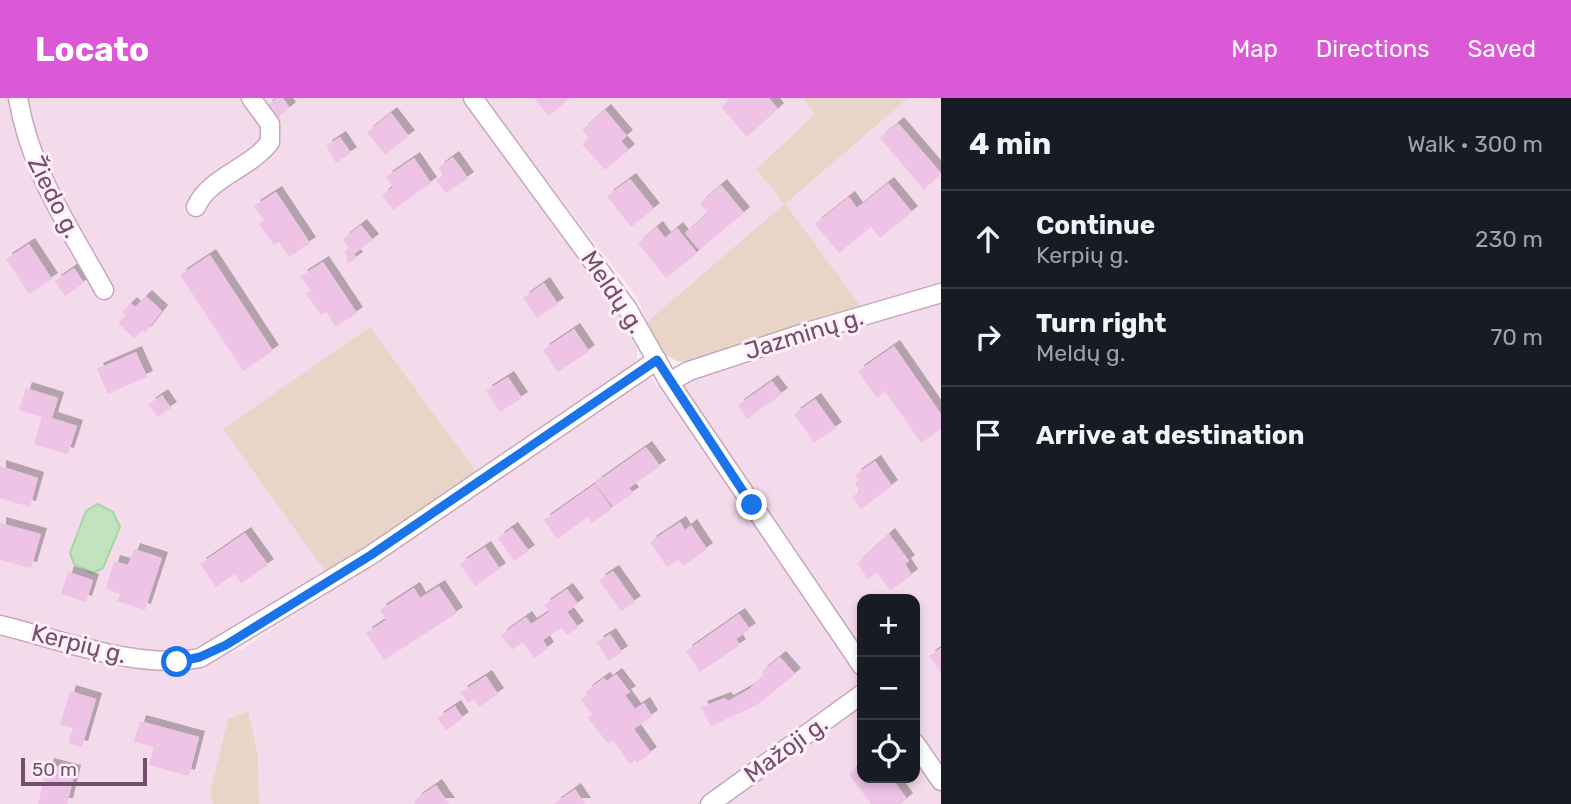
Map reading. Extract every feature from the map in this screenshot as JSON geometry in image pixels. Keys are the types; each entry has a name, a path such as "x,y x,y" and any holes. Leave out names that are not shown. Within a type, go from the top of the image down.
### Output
{"street":[{"name":"Žiedo g.","path":"18,98 24,131 36,167 104,290"},
{"path":"196,207 201,196 253,159 270,142 270,124 251,98"},
{"name":"Meldų g.","path":"473,98 627,308 668,382 857,659"},
{"name":"Jazminų g.","path":"668,382 689,371 791,337 941,293"},
{"name":"Kerpių g.","path":"0,625 149,661 177,662 200,657 371,555 657,360"},
{"name":"Mažoji g.","path":"710,804 857,698"},
{"path":"920,750 941,781"}],"shaded area":[{"path":"0,98 465,98 631,332 637,346 637,360 628,370 478,474 370,327 329,577 197,652 152,654 0,620"},
{"path":"481,98 803,98 815,114 756,169 784,204 647,322 637,297"},
{"path":"803,98 908,98 785,204 861,306 687,363 671,358 657,343 647,322 784,204 756,169 815,114"},
{"path":"908,98 941,98 941,286 861,306 784,204"},
{"path":"941,300 941,804 259,804 258,757 210,793 213,804 0,804 0,631 145,667 181,670 243,649 641,377 651,378 666,398 695,378 766,352"},
{"path":"370,327 478,474 329,577 223,429"},
{"path":"98,504 113,512 120,527 103,568 93,573 74,564 70,553 86,511"},
{"path":"248,711 258,757 259,804 213,804 210,793 228,719"}],"building":[{"path":"277,98 283,98 290,108 276,119 266,106"},
{"path":"570,98 549,116 535,100"},
{"path":"731,98 769,98 778,109 747,137 721,107"},
{"path":"605,110 627,136 621,141 629,150 605,170 582,144 589,138 582,130"},
{"path":"391,113 409,136 385,155 367,132"},
{"path":"898,123 941,173 924,190 880,138"},
{"path":"340,137 351,153 336,163 326,146"},
{"path":"453,157 468,178 446,193 436,180 444,175 438,168"},
{"path":"414,158 431,183 393,210 382,195 393,187 386,177"},
{"path":"630,179 654,209 631,227 607,196"},
{"path":"888,183 912,212 880,238 871,227 839,253 815,224 849,197 857,208"},
{"path":"721,185 744,213 699,250 685,233 708,213 700,203"},
{"path":"276,192 310,243 289,257 279,242 274,245 259,224 264,220 254,206"},
{"path":"361,225 373,240 354,254 357,258 348,264 345,251 349,248 343,239"},
{"path":"657,227 665,238 677,228 697,253 666,278 638,243"},
{"path":"29,244 52,279 29,294 6,259"},
{"path":"210,255 273,351 243,371 180,275"},
{"path":"323,262 357,313 336,327 326,312 321,315 306,294 311,291 301,276"},
{"path":"74,268 84,283 65,296 55,281"},
{"path":"544,283 558,304 537,318 523,298"},
{"path":"146,296 162,311 145,333 143,330 134,338 118,323 126,315 122,312 131,303 135,307"},
{"path":"574,329 589,351 558,372 543,350"},
{"path":"894,346 941,414 941,429 921,443 885,391 877,398 858,371"},
{"path":"136,352 147,377 108,394 97,369"},
{"path":"508,377 522,398 500,412 486,391"},
{"path":"772,381 782,394 747,419 738,405"},
{"path":"26,388 58,398 52,418 77,426 68,454 34,444 42,417 19,410"},
{"path":"162,395 171,408 157,417 149,404"},
{"path":"815,399 836,428 814,443 794,414"},
{"path":"646,447 660,466 629,488 633,493 613,507 595,483"},
{"path":"875,461 892,486 861,509 852,497 860,491 855,483 859,480 855,475"},
{"path":"0,466 38,478 30,507 0,498"},
{"path":"595,484 612,509 592,523 588,517 557,539 544,520"},
{"path":"680,522 685,530 691,525 707,549 683,566 678,560 667,567 650,542"},
{"path":"0,523 41,534 31,568 0,560"},
{"path":"512,528 529,551 514,561 498,538"},
{"path":"245,533 268,565 241,583 235,574 216,587 200,564"},
{"path":"889,534 909,561 905,564 912,575 890,591 877,572 868,579 857,563"},
{"path":"485,547 500,569 475,586 460,564"},
{"path":"134,549 162,558 145,610 117,601 120,594 106,589 114,561 128,565"},
{"path":"613,571 635,602 621,611 599,580"},
{"path":"68,572 93,580 86,602 61,594"},
{"path":"439,586 457,613 384,660 366,633 386,620 380,610 414,588 420,598"},
{"path":"567,589 578,604 567,612 578,627 567,635 561,628 543,640 548,648 534,658 523,642 512,650 501,635 526,617 531,624 549,612 544,605"},
{"path":"739,614 750,629 736,639 740,645 700,672 686,651"},
{"path":"610,634 622,652 609,661 597,642"},
{"path":"941,648 941,673 929,656"},
{"path":"780,657 795,674 757,705 711,726 701,707 725,698 728,701 749,689 764,675 761,672"},
{"path":"616,674 630,692 625,695 635,709 644,703 652,716 634,729 651,753 637,763 635,760 630,764 613,740 608,744 588,718 592,715 581,699 589,694 586,691 604,678 607,681"},
{"path":"486,676 498,694 479,707 474,699 468,703 461,692"},
{"path":"70,691 96,699 82,747 68,743 73,728 60,725"},
{"path":"455,706 463,718 446,730 437,718"},
{"path":"140,721 199,737 189,776 149,765 154,747 134,742"},
{"path":"48,764 75,771 67,804 38,804"},
{"path":"857,768 857,783 896,783 907,799 901,804 871,804 849,774"},
{"path":"436,785 449,804 414,804 416,799"},
{"path":"575,789 585,804 554,804"}],"route":[{"path":"177,662 200,657 226,645 371,555 657,360 668,382 752,505"}]}
